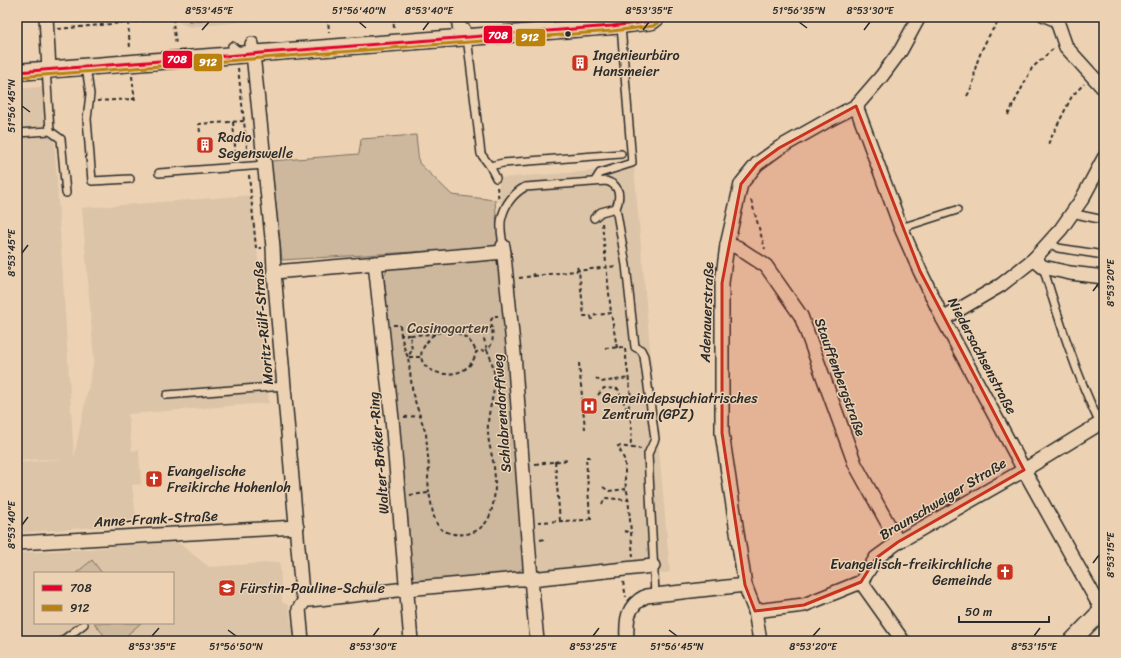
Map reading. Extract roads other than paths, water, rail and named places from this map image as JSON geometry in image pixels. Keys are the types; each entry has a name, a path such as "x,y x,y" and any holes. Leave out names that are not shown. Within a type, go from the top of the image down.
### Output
{"street":[{"path":"17,63 86,66 253,49 467,31 619,20 652,21 657,17"},
{"name":"Adenauerstraße","path":"760,641 755,611 745,585 722,433 722,283 727,245 741,184 757,164 779,148 856,106 881,77 901,50 919,17"},
{"path":"46,23 54,65"},
{"path":"1058,24 1066,47 1104,89"},
{"path":"302,45 419,38 467,31"},
{"name":"Moritz-Rülf-Straße","path":"253,49 265,165 302,593 306,598"},
{"path":"17,72 54,65 233,51"},
{"name":"Niedersachsenstraße","path":"856,106 902,228 920,271 1024,470 1103,609"},
{"path":"944,319 1039,263 1049,242 1074,212 1104,158"},
{"name":"Stauffenbergstraße","path":"727,245 737,247 766,266 801,316 855,464 898,542"},
{"path":"274,272 503,249"},
{"name":"Schlabrendorffweg","path":"503,249 514,354 531,579"},
{"name":"Walter-Bröker-Ring","path":"375,263 392,419 411,641"},
{"path":"1039,263 1070,273 1103,276"},
{"name":"Braunschweiger Straße","path":"861,582 876,558 898,542 1024,470 1102,422"},
{"name":"Anne-Frank-Straße","path":"17,543 297,527"},
{"path":"302,641 300,609 306,598 309,600 319,600 406,589 531,579 653,566"},
{"path":"531,579 537,641"},
{"path":"755,611 804,605 861,582 903,641"},
{"path":"627,641 626,623 630,610 634,604 646,596 745,585"},
{"path":"1073,641 1103,609"}],"lane":[{"path":"1042,17 1058,24"},
{"path":"595,181 600,173 632,163 619,20"},
{"path":"467,31 481,154 490,166 496,178"},
{"path":"50,131 54,65"},
{"path":"86,66 90,94 87,119 92,181 130,179"},
{"path":"17,133 50,131 61,139 66,193"},
{"path":"490,166 503,163 621,154"},
{"path":"159,173 265,165"},
{"path":"503,249 501,218 510,199 519,191 525,188 606,180 616,186 620,196 616,208 626,265 635,347 641,350 644,356 654,439 648,454 654,594"},
{"path":"594,218 601,212 616,208"},
{"path":"902,228 957,210"},
{"path":"1074,212 1080,215 1104,220"},
{"path":"1049,242 1058,248 1104,255"},
{"path":"1039,263 1090,403 1102,422"},
{"path":"1103,276 1101,281 1104,292"},
{"path":"167,395 284,386"},
{"path":"62,641 84,624"}],"place":[{"name":"Ingenieurbüro Hansmeier","path":"580,63"},
{"name":"Radio Segenswelle","path":"205,145"},
{"name":"Gemeindepsychiatrisches Zentrum (GPZ)","path":"589,406"},
{"name":"Evangelische Freikirche Hohenloh","path":"154,479"},
{"name":"Evangelisch-freikirchliche Gemeinde","path":"1005,572"},
{"name":"Fürstin-Pauline-Schule","path":"227,588"}],"park label":[{"name":"Casinogarten","path":"448,328"}]}
